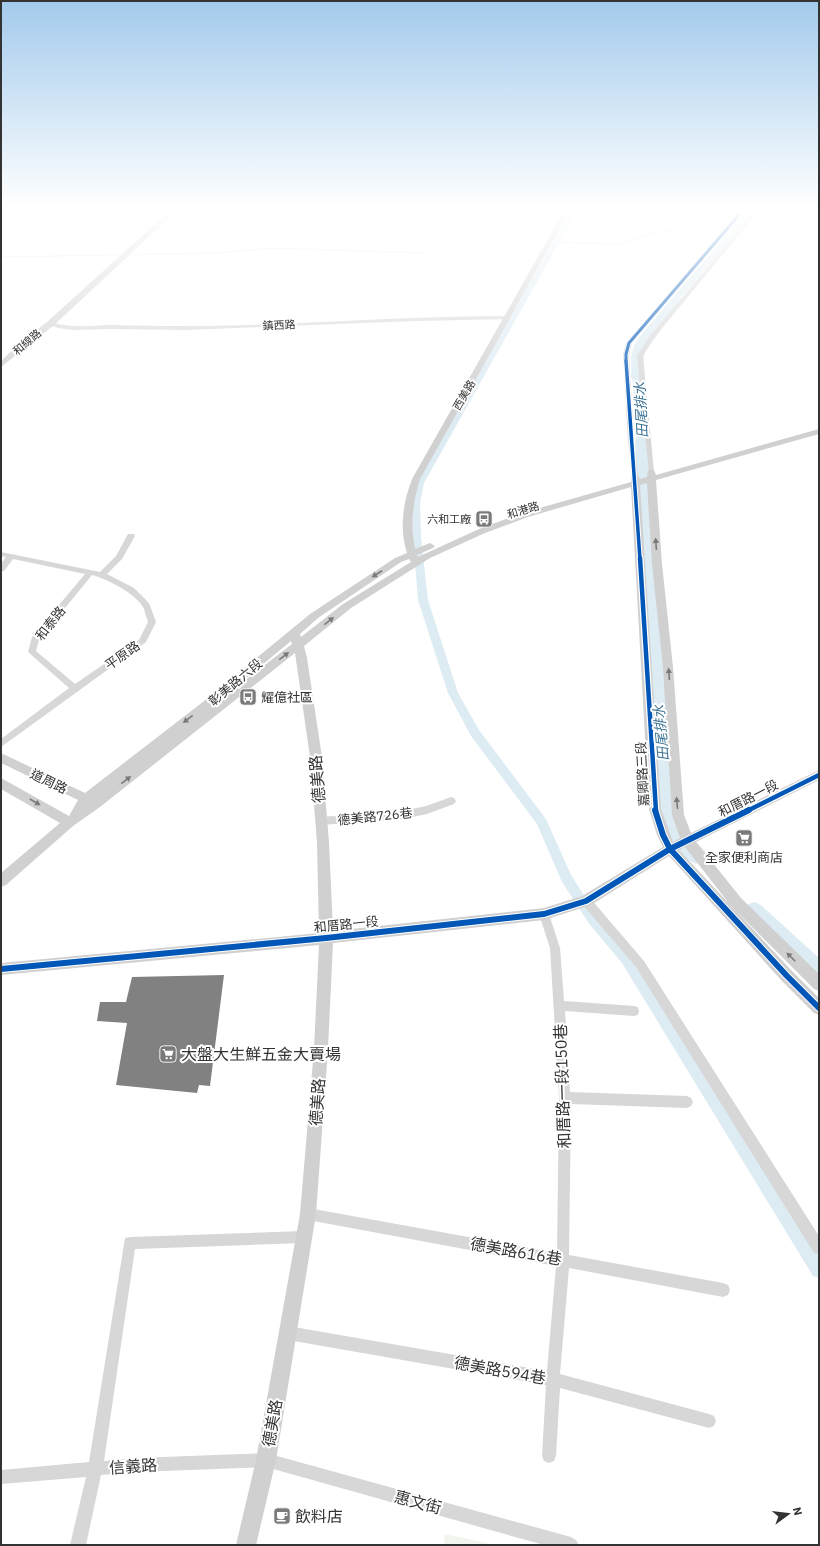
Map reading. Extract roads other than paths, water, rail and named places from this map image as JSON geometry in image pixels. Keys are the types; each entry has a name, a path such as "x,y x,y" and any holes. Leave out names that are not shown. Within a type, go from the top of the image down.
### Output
{"street":[{"name":"和線路","path":"1,364 50,324 99,279"},
{"name":"西美路","path":"414,559 408,514 410,498 416,479 529,279"},
{"path":"643,477 630,441 626,354 629,343 684,279"},
{"path":"643,477 640,356 651,338 700,279"},
{"name":"鎮西路","path":"50,324 63,328 82,330 109,327 179,329 406,319 508,318"},
{"path":"626,354 640,356"},
{"name":"和港路","path":"414,559 424,553 525,514 643,477 819,426"},
{"name":"和港路","path":"643,477 819,431"},
{"name":"嘉卿路三段","path":"643,477 655,809 663,834 678,845 819,984"},
{"name":"嘉卿路三段","path":"643,477 657,564 668,667 678,815 678,845 787,976 819,1008"},
{"path":"102,575 119,557 130,536"},
{"name":"平原路","path":"1,554 102,575 131,590 146,605 152,622 142,642 75,688 1,744"},
{"path":"1,569 11,556"},
{"name":"彰美路六段","path":"296,638 346,593 398,560 414,559"},
{"name":"彰美路六段","path":"1,881 69,822 119,772 296,638 357,600 414,559"},
{"name":"和泰路","path":"75,688 32,652 35,639 91,572"},
{"path":"346,593 357,600"},
{"name":"德美路","path":"246,1545 266,1460 308,1214 321,1049 326,938 321,821 316,757 302,658 296,638"},
{"name":"道周路","path":"1,758 91,801"},
{"name":"和厝路一段","path":"1,969 326,938 544,914 586,900 678,845 818,776"},
{"name":"道周路","path":"1,783 69,822"},
{"name":"德美路726巷","path":"321,821 403,815 427,810 451,800"},
{"path":"586,900 640,964 819,1248"},
{"name":"和厝路一段150巷","path":"544,914 555,948 565,1098 563,1259 553,1379 549,1456"},
{"path":"559,1006 634,1011"},
{"path":"565,1098 687,1102"},
{"name":"德美路616巷","path":"308,1214 563,1259 723,1290"},
{"path":"78,1545 95,1469 130,1243 303,1237"},
{"name":"德美路594巷","path":"288,1333 553,1379 709,1421"},
{"name":"信義路","path":"1,1477 136,1465 266,1460"},
{"name":"惠文街","path":"266,1460 549,1542 571,1545"}],"water":[{"path":"688,279 697,279 646,339 638,353 647,463 638,465 631,357 634,346 640,336"}],"waterway":[{"path":"535,279 420,483 416,503 417,538 423,600 453,693 475,733 542,822 566,878 594,921 627,959 819,1270"},
{"name":"田尾排水","path":"637,377 638,354 675,303"},
{"name":"田尾排水","path":"641,441 649,591 666,786 673,831 697,856"},
{"name":"田尾排水","path":"754,911 819,972"}],"place":[{"name":"六和工廠","path":"484,519"},
{"name":"耀億社區","path":"248,697"},
{"name":"全家便利商店","path":"744,838"},
{"name":"大盤大生鮮五金大賣場","path":"168,1054"},
{"name":"飲料店","path":"282,1516"}]}
